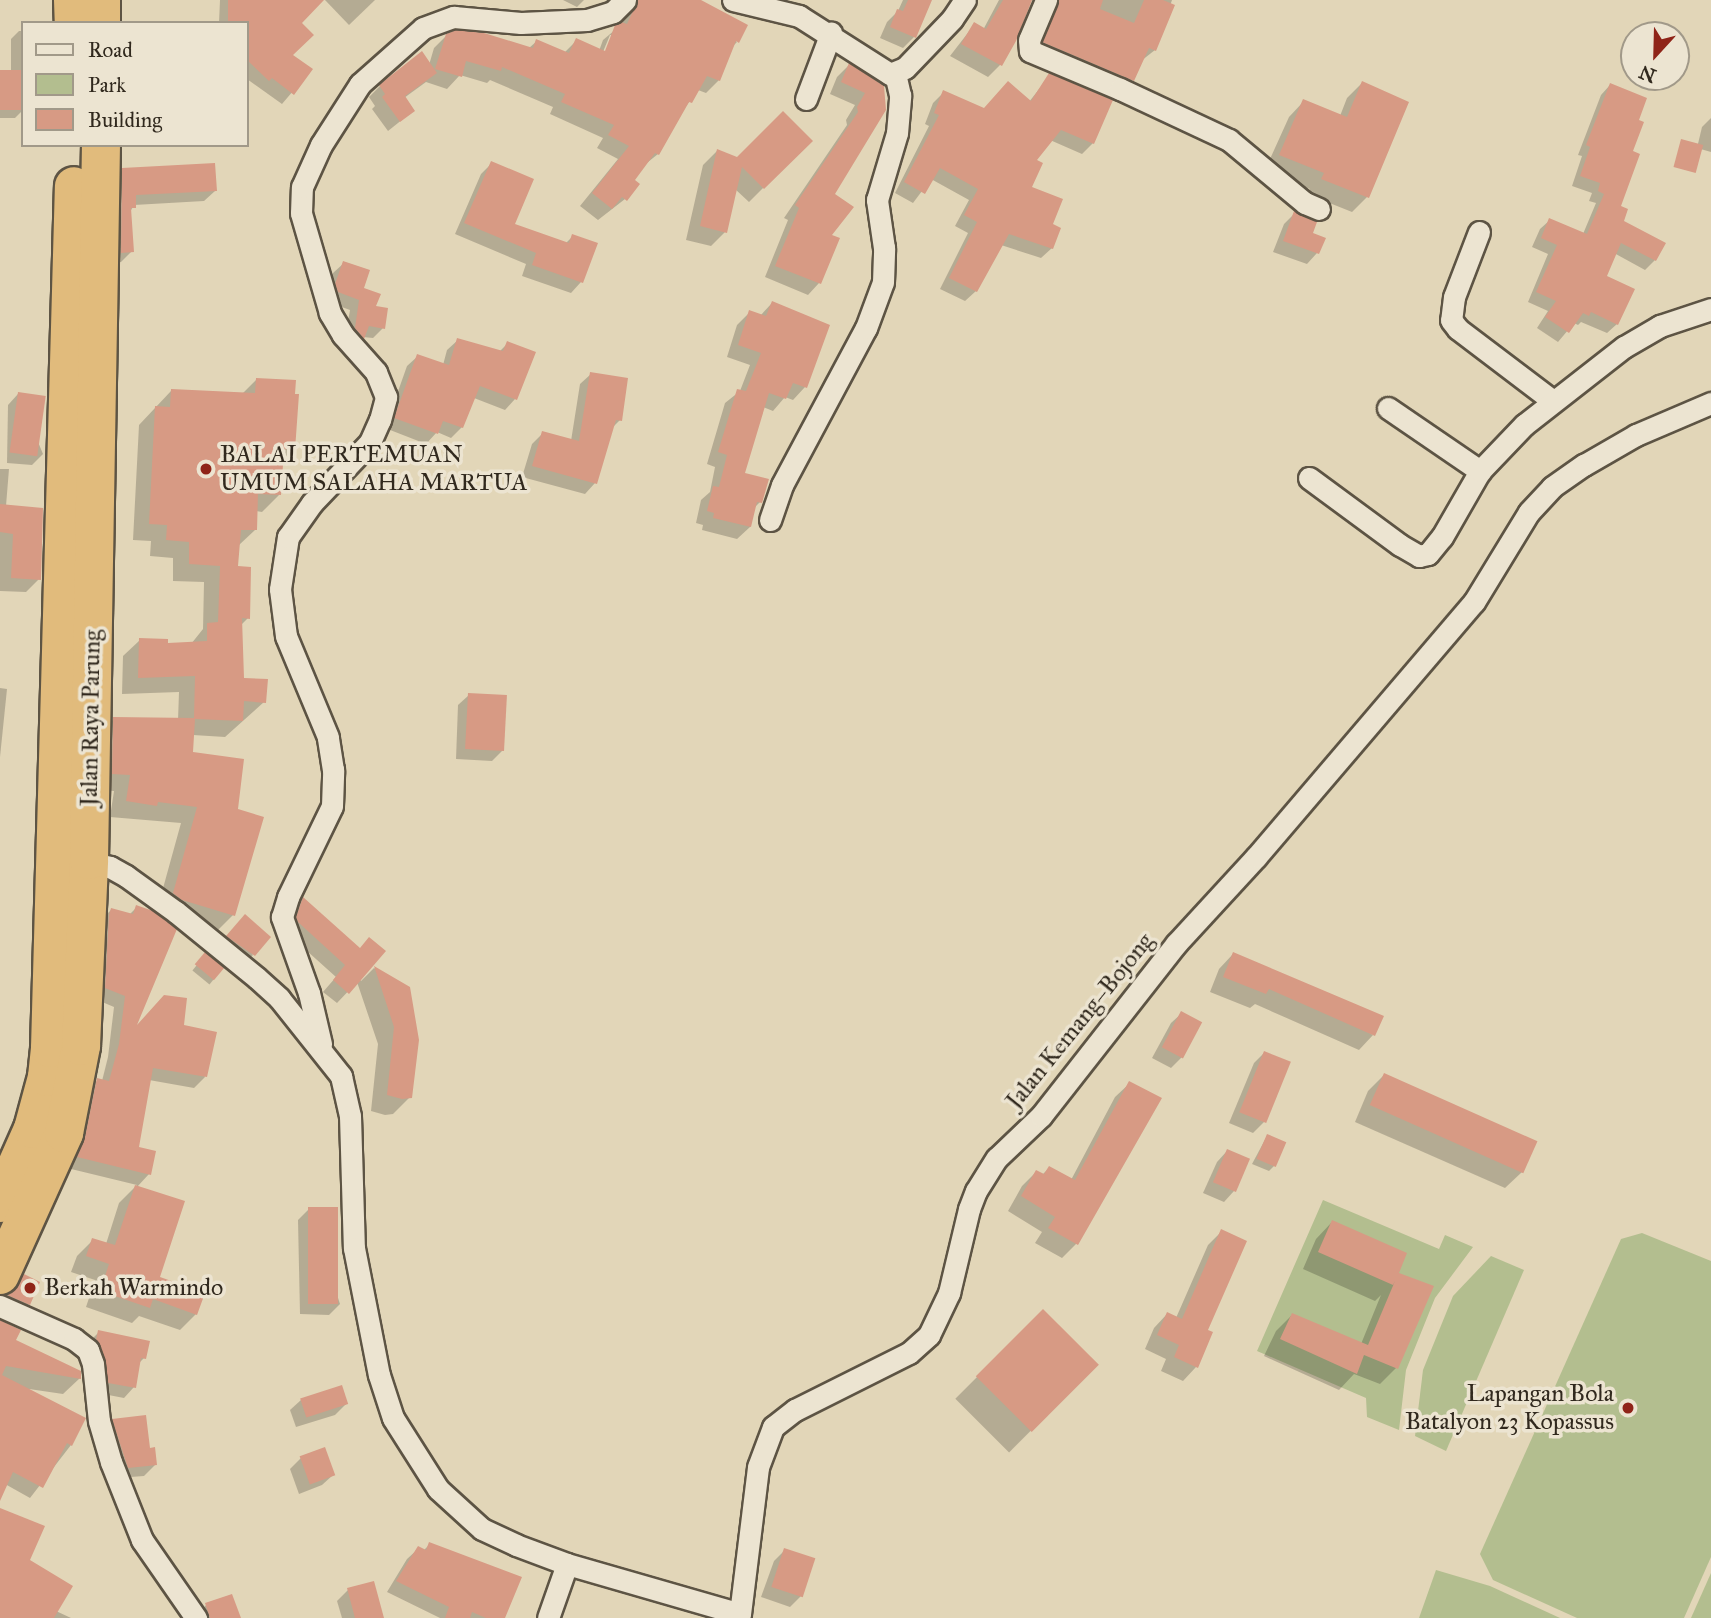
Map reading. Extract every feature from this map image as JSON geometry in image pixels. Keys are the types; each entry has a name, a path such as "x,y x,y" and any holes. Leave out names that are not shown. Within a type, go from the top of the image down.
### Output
{"highway":[{"path":"73,0 74,21"},
{"path":"101,0 102,21"},
{"name":"Jalan Raya Parung","path":"0,1275 64,1133 81,1046 72,860 75,147"},
{"name":"Jalan Raya Parung","path":"0,1203 33,1129 47,1077 72,860 101,147"}],"street":[{"path":"323,1050 309,993 282,917 288,897 332,806 333,770 328,737 286,636 280,589 288,537 312,503 370,442 386,397 376,372 343,335 330,313 302,214 302,187 321,145 360,84 423,28 454,18 521,23 587,20 613,12 625,0"},
{"path":"733,0 788,12 831,33 877,68 895,74"},
{"path":"895,74 943,28 965,0"},
{"path":"1046,0 1028,40 1030,51 1120,89 1228,140 1300,199 1319,209"},
{"path":"806,99 831,33"},
{"path":"770,520 793,461 866,328 880,290 884,248 877,200 897,133 900,105 895,74"},
{"path":"1479,232 1454,297 1451,320 1458,329 1553,401"},
{"path":"1309,478 1400,545 1419,555 1428,554 1480,471 1503,445 1553,401 1633,341 1660,326 1711,309"},
{"name":"Jalan Kemang–Bojong","path":"72,860 126,876 176,912 279,998 341,1076 348,1099 354,1248 362,1304 385,1399 393,1418 439,1489 470,1520 516,1545 567,1564 740,1614 758,1467 773,1427 795,1410 909,1353 929,1335 949,1293 962,1227 975,1191 997,1158 1041,1116 1176,944 1256,857 1465,612 1487,583 1528,512 1552,487 1584,465 1636,435 1711,402"},
{"path":"1388,408 1480,471"},
{"path":"0,1306 74,1339 88,1350 93,1364 99,1422 111,1462 142,1540 196,1618"},
{"path":"548,1618 567,1564"}],"green space":[{"path":"1323,1200 1439,1249 1445,1235 1473,1247 1435,1298 1406,1370 1399,1430 1367,1417 1366,1398 1257,1351"},
{"name":"Lapangan Bola Batalyon 23 Kopassus","path":"1642,1233 1711,1261 1711,1557 1684,1618 1577,1618 1493,1580 1480,1554 1621,1239"},
{"path":"1491,1256 1524,1270 1446,1451 1415,1436 1423,1370 1453,1296"},
{"path":"1436,1570 1490,1586 1560,1618 1419,1618"},
{"path":"1711,1573 1711,1618 1691,1618"}],"building":[{"path":"228,0 324,0 302,23 314,35 293,55 313,69 294,95 272,78 269,81 248,61 248,21 228,21"},
{"path":"638,0 701,0 748,25 739,43 736,41 720,81 707,76 659,155 655,153 635,180 640,184 627,201 622,197 612,209 592,193 629,146 608,135 614,125 561,102 565,94 502,67 501,71 466,61 462,77 435,69 446,34 456,30 484,33 533,48 536,39 569,53 576,38 605,51 615,25 621,22 627,24"},
{"path":"908,0 932,0 916,38 890,27 897,9 903,11"},
{"path":"1003,0 1032,0 1016,41 1002,66 961,44 974,22 986,29"},
{"path":"1059,0 1103,0 1100,9 1134,23 1144,0 1163,0 1175,5 1156,51 1149,48 1134,81 1042,42"},
{"path":"422,51 437,73 405,96 415,111 400,122 382,97 385,94 379,85"},
{"path":"849,63 884,86 886,110 835,194 854,207 832,235 840,238 821,284 775,266 799,208 795,205 858,112 857,107 865,93 841,82"},
{"path":"0,70 21,70 21,110 0,110"},
{"path":"1049,73 1113,100 1094,144 1061,130 1037,160 1043,163 1032,187 1063,199 1053,224 1061,228 1053,249 1009,234 977,292 949,278 977,222 964,215 978,189 940,168 925,194 904,182 939,115 934,113 943,90 984,108 1008,81 1031,101"},
{"path":"1362,81 1409,102 1369,198 1321,179 1324,173 1279,155 1303,99 1347,117"},
{"path":"1610,83 1620,87 1620,91 1630,91 1647,98 1639,120 1644,122 1633,151 1640,154 1621,206 1628,209 1624,221 1666,243 1656,261 1621,243 1607,276 1635,289 1618,325 1591,312 1589,316 1583,313 1569,333 1545,317 1556,301 1536,292 1557,245 1541,238 1549,218 1587,234 1604,194 1598,191 1600,183 1580,176 1590,147 1586,145"},
{"path":"783,111 813,141 764,189 742,167 727,233 700,226 717,149 737,157"},
{"path":"1681,139 1703,145 1696,173 1673,167"},
{"path":"491,161 534,179 515,224 569,243 572,234 598,243 583,283 532,265 536,253 464,223"},
{"path":"215,163 217,191 136,195 136,208 131,208 134,252 121,253 122,168"},
{"path":"1294,211 1317,222 1313,233 1326,238 1319,254 1283,241"},
{"path":"343,261 370,270 364,288 381,294 376,306 388,308 385,329 369,326 364,339 355,328 359,300 338,292 335,284"},
{"path":"772,301 830,325 807,388 793,383 786,399 769,393 745,473 769,479 762,503 757,502 751,527 713,518 714,513 707,511 713,486 719,487 727,455 718,452 737,389 746,391 761,353 738,345 749,310 766,316"},
{"path":"457,338 503,351 507,341 536,352 517,400 480,386 463,428 443,421 438,434 394,418 417,354 449,365"},
{"path":"590,372 628,378 622,421 616,420 597,484 532,466 542,431 579,441"},
{"path":"256,378 296,380 295,394 299,394 295,450 284,449 281,495 258,494 257,530 241,530 238,566 251,567 250,619 242,618 244,678 268,679 266,703 244,701 243,721 195,719 193,752 244,759 238,809 264,817 235,916 182,900 173,893 197,807 158,802 157,806 126,801 130,775 112,774 113,717 194,718 195,676 138,678 139,638 168,639 168,643 207,641 207,623 218,622 220,566 189,564 189,542 166,540 167,525 149,524 155,406 170,407 171,389 255,393"},
{"path":"18,392 46,396 37,456 10,452"},
{"path":"0,504 43,508 41,580 11,578 13,534 0,532"},
{"path":"468,693 507,695 504,751 465,749"},
{"path":"303,897 360,948 369,937 386,951 349,994 333,980 345,965 298,922 296,917"},
{"path":"136,905 153,911 177,929 137,1025 164,995 187,998 184,1025 217,1032 207,1077 153,1068 139,1147 156,1151 151,1175 77,1157 85,1137 97,1078 109,1081 119,1044 125,996 105,988 109,915 111,908 133,914"},
{"path":"245,914 271,937 255,956 226,936"},
{"path":"205,952 224,968 214,980 195,964"},
{"path":"1233,952 1384,1016 1375,1036 1269,989 1266,994 1223,977"},
{"path":"374,966 410,987 419,1040 412,1098 402,1099 387,1095 394,1027"},
{"path":"1181,1011 1202,1022 1183,1058 1162,1047"},
{"path":"1264,1051 1291,1062 1266,1123 1239,1112"},
{"path":"1384,1073 1537,1141 1523,1173 1370,1105"},
{"path":"1129,1081 1162,1098 1078,1245 1048,1228 1055,1217 1021,1196 1036,1170 1044,1174 1049,1166 1075,1180"},
{"path":"1267,1134 1286,1142 1276,1167 1256,1159"},
{"path":"1227,1149 1250,1159 1236,1192 1213,1182"},
{"path":"135,1185 185,1201 160,1277 205,1293 197,1315 153,1299 150,1308 100,1291 109,1264 86,1256 92,1238 115,1245"},
{"path":"308,1207 338,1207 338,1304 308,1304"},
{"path":"1332,1220 1407,1253 1399,1273 1434,1286 1398,1369 1364,1355 1357,1374 1280,1339 1292,1313 1368,1345 1395,1281 1393,1285 1318,1252"},
{"path":"1221,1229 1247,1241 1208,1330 1213,1332 1198,1368 1174,1357 1179,1345 1157,1335 1167,1312 1182,1319"},
{"path":"24,1274 40,1282 30,1305 7,1295 13,1292"},
{"path":"1043,1309 1099,1365 1032,1432 976,1376"},
{"path":"0,1320 21,1330 16,1340 81,1371 81,1379 6,1366 2,1375 86,1418 72,1446 67,1443 43,1488 13,1472 0,1501"},
{"path":"98,1330 150,1341 146,1359 141,1358 136,1388 108,1383 105,1360 96,1340"},
{"path":"342,1385 348,1404 306,1418 300,1399"},
{"path":"146,1415 150,1448 155,1447 157,1465 128,1468 112,1419"},
{"path":"325,1447 335,1475 310,1484 300,1456"},
{"path":"0,1508 45,1526 30,1560 73,1586 54,1618 0,1618"},
{"path":"429,1542 522,1577 505,1618 486,1618 472,1612 470,1618 445,1618 449,1607 396,1581 418,1546 426,1550"},
{"path":"784,1548 815,1558 803,1597 771,1587"},
{"path":"374,1581 384,1618 355,1618 347,1588"},
{"path":"232,1594 241,1618 210,1618 205,1603"}],"place":[{"name":"BALAI PERTEMUAN UMUM SALAHA MARTUA","path":"206,469"},
{"name":"Berkah Warmindo","path":"30,1288"},
{"name":"Lapangan Bola Batalyon 23 Kopassus","path":"1628,1408"}]}
